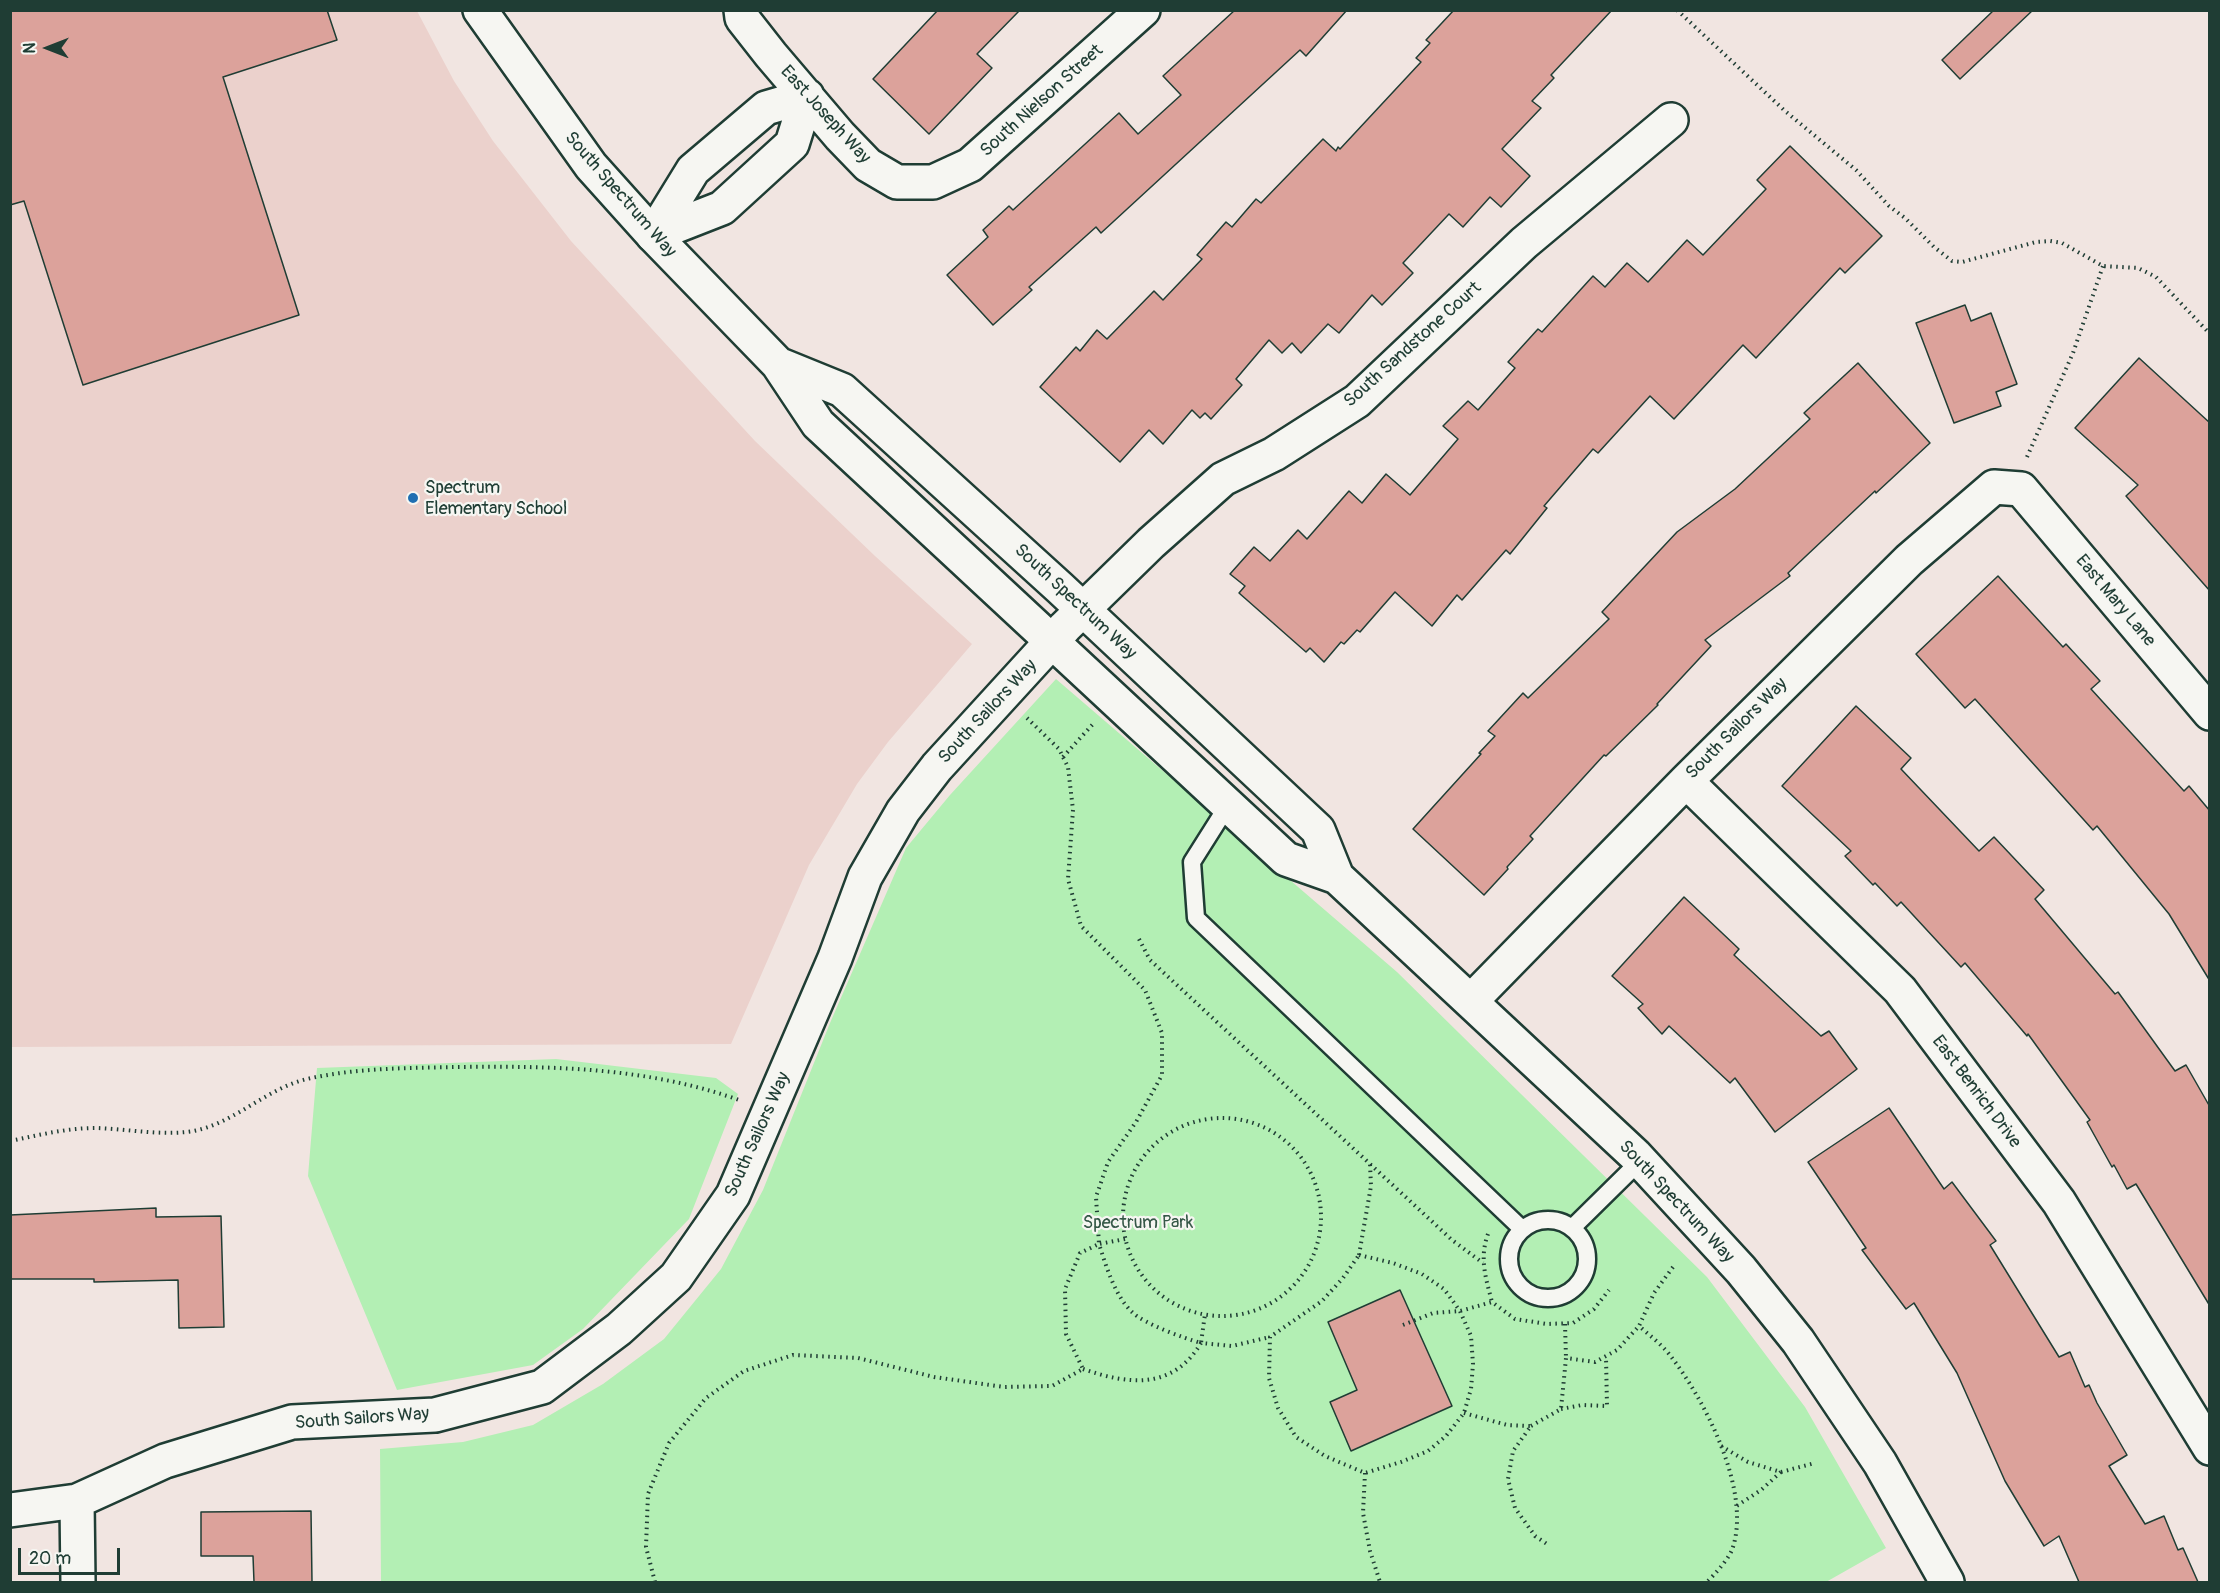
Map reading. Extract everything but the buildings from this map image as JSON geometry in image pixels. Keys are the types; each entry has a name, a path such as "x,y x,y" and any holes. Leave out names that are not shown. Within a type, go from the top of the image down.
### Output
{"street":[{"name":"South Spectrum Way","path":"480,10 591,166 653,235 778,364 818,424 1318,830 1337,877"},
{"name":"East Joseph Way","path":"741,10 742,18 764,46 840,136 868,165 897,182 933,182"},
{"name":"South Nielson Street","path":"933,182 970,165 1143,10"},
{"path":"653,235 722,208 792,144 807,96"},
{"path":"653,235 693,170 766,108 807,96"},
{"name":"South Sandstone Court","path":"1067,626 1151,543 1223,479 1274,454 1357,401 1524,243 1671,120"},
{"name":"South Spectrum Way","path":"778,364 842,390 1067,626 1228,805 1286,859 1337,877 1640,1161 1741,1270 1798,1341 1880,1463 1947,1582"},
{"name":"South Sailors Way","path":"1471,1001 1686,780 1909,560 1994,487 2024,474"},
{"name":"East Mary Lane","path":"2024,474 2210,713"},
{"name":"South Sailors Way","path":"10,1510 77,1501 165,1461 292,1422 435,1415 542,1387 619,1329 676,1277 733,1195 835,958 865,877 903,812 930,776 1067,626"},
{"name":"East Benrich Drive","path":"1686,780 1900,990 2059,1202 2210,1449"},
{"path":"77,1501 78,1582"}],"lane":[{"path":"1228,805 1192,862 1196,918 1522,1229"},
{"path":"1572,1228 1640,1161"},
{"path":"1547,1219 1560,1221 1572,1228 1581,1238 1586,1251 1587,1264 1575,1288 1564,1295 1539,1298 1518,1285 1508,1262 1509,1250 1522,1229 1534,1222 1547,1219"}],"path":[{"path":"1677,10 1785,111 1856,170 1926,241 1952,261 1962,262 2036,242 2062,243 2103,266 2138,268 2156,277 2210,334"},
{"path":"2024,474 2034,437 2052,404 2073,353 2103,266"},
{"path":"1001,697 1034,724 1059,749 1068,767 1073,810 1068,879 1081,926 1145,990 1162,1033 1162,1075 1136,1122 1108,1162 1096,1197 1099,1244 1111,1280 1132,1312 1181,1337 1201,1343 1232,1346 1270,1337 1322,1301 1343,1278 1359,1255 1371,1186 1370,1163"},
{"path":"1063,757 1096,720"},
{"path":"1139,939 1150,960 1452,1240 1483,1263"},
{"path":"10,1141 72,1129 170,1132 201,1129 287,1086 305,1080 353,1072 431,1067 583,1068 682,1083 742,1101"},
{"path":"1234,1118 1264,1126 1290,1144 1310,1169 1320,1201 1320,1235 1308,1267 1287,1293 1258,1310 1224,1317 1205,1314 1191,1311 1162,1296 1138,1270 1125,1239 1124,1208 1132,1177 1149,1151 1173,1131 1202,1119 1234,1118"},
{"path":"1488,1234 1483,1248 1483,1263 1492,1302 1515,1318 1547,1324 1573,1323 1594,1308 1609,1290"},
{"path":"1125,1239 1099,1244 1080,1253 1065,1289 1066,1334 1083,1369 1108,1377 1143,1382 1173,1373 1193,1356 1201,1343 1205,1314"},
{"path":"1270,1337 1269,1378 1278,1408 1296,1437 1325,1455 1365,1473 1428,1451 1446,1436 1464,1413 1472,1389 1472,1336 1460,1311 1444,1290 1422,1274 1393,1263 1359,1255"},
{"path":"1566,1358 1595,1362 1617,1350 1639,1326 1654,1293 1672,1267"},
{"path":"1403,1325 1433,1313 1460,1311 1492,1302"},
{"path":"1561,1409 1566,1358 1565,1324"},
{"path":"1639,1326 1667,1351 1689,1381 1727,1461 1736,1522 1731,1550 1707,1582"},
{"path":"655,1582 646,1547 648,1494 669,1443 706,1398 744,1371 794,1355 858,1358 934,1377 1004,1388 1052,1386 1083,1369"},
{"path":"1547,1544 1535,1536 1515,1508 1508,1479 1513,1451 1531,1426 1561,1409 1582,1405 1607,1406 1606,1356"},
{"path":"1464,1413 1507,1425 1531,1426"},
{"path":"1721,1446 1748,1462 1781,1472"},
{"path":"1735,1507 1761,1490 1781,1472 1815,1463"},
{"path":"1365,1473 1363,1513 1370,1551 1380,1582"}],"shaded area":[{"name":"Spectrum Elementary School","path":"10,11 417,11 454,81 493,141 571,241 755,441 875,556 972,644 888,742 857,784 809,865 731,1044 11,1047"}],"green space":[{"name":"Spectrum Park","path":"1056,679 1397,972 1707,1277 1805,1407 1886,1548 1826,1582 381,1582 380,1449 463,1442 533,1425 603,1384 664,1339 721,1269 763,1190 830,1023 906,848 950,795"},
{"path":"556,1059 716,1078 738,1094 689,1219 583,1329 533,1365 397,1390 308,1176 317,1068"}],"place":[{"name":"Spectrum Elementary School","path":"413,498"}]}
